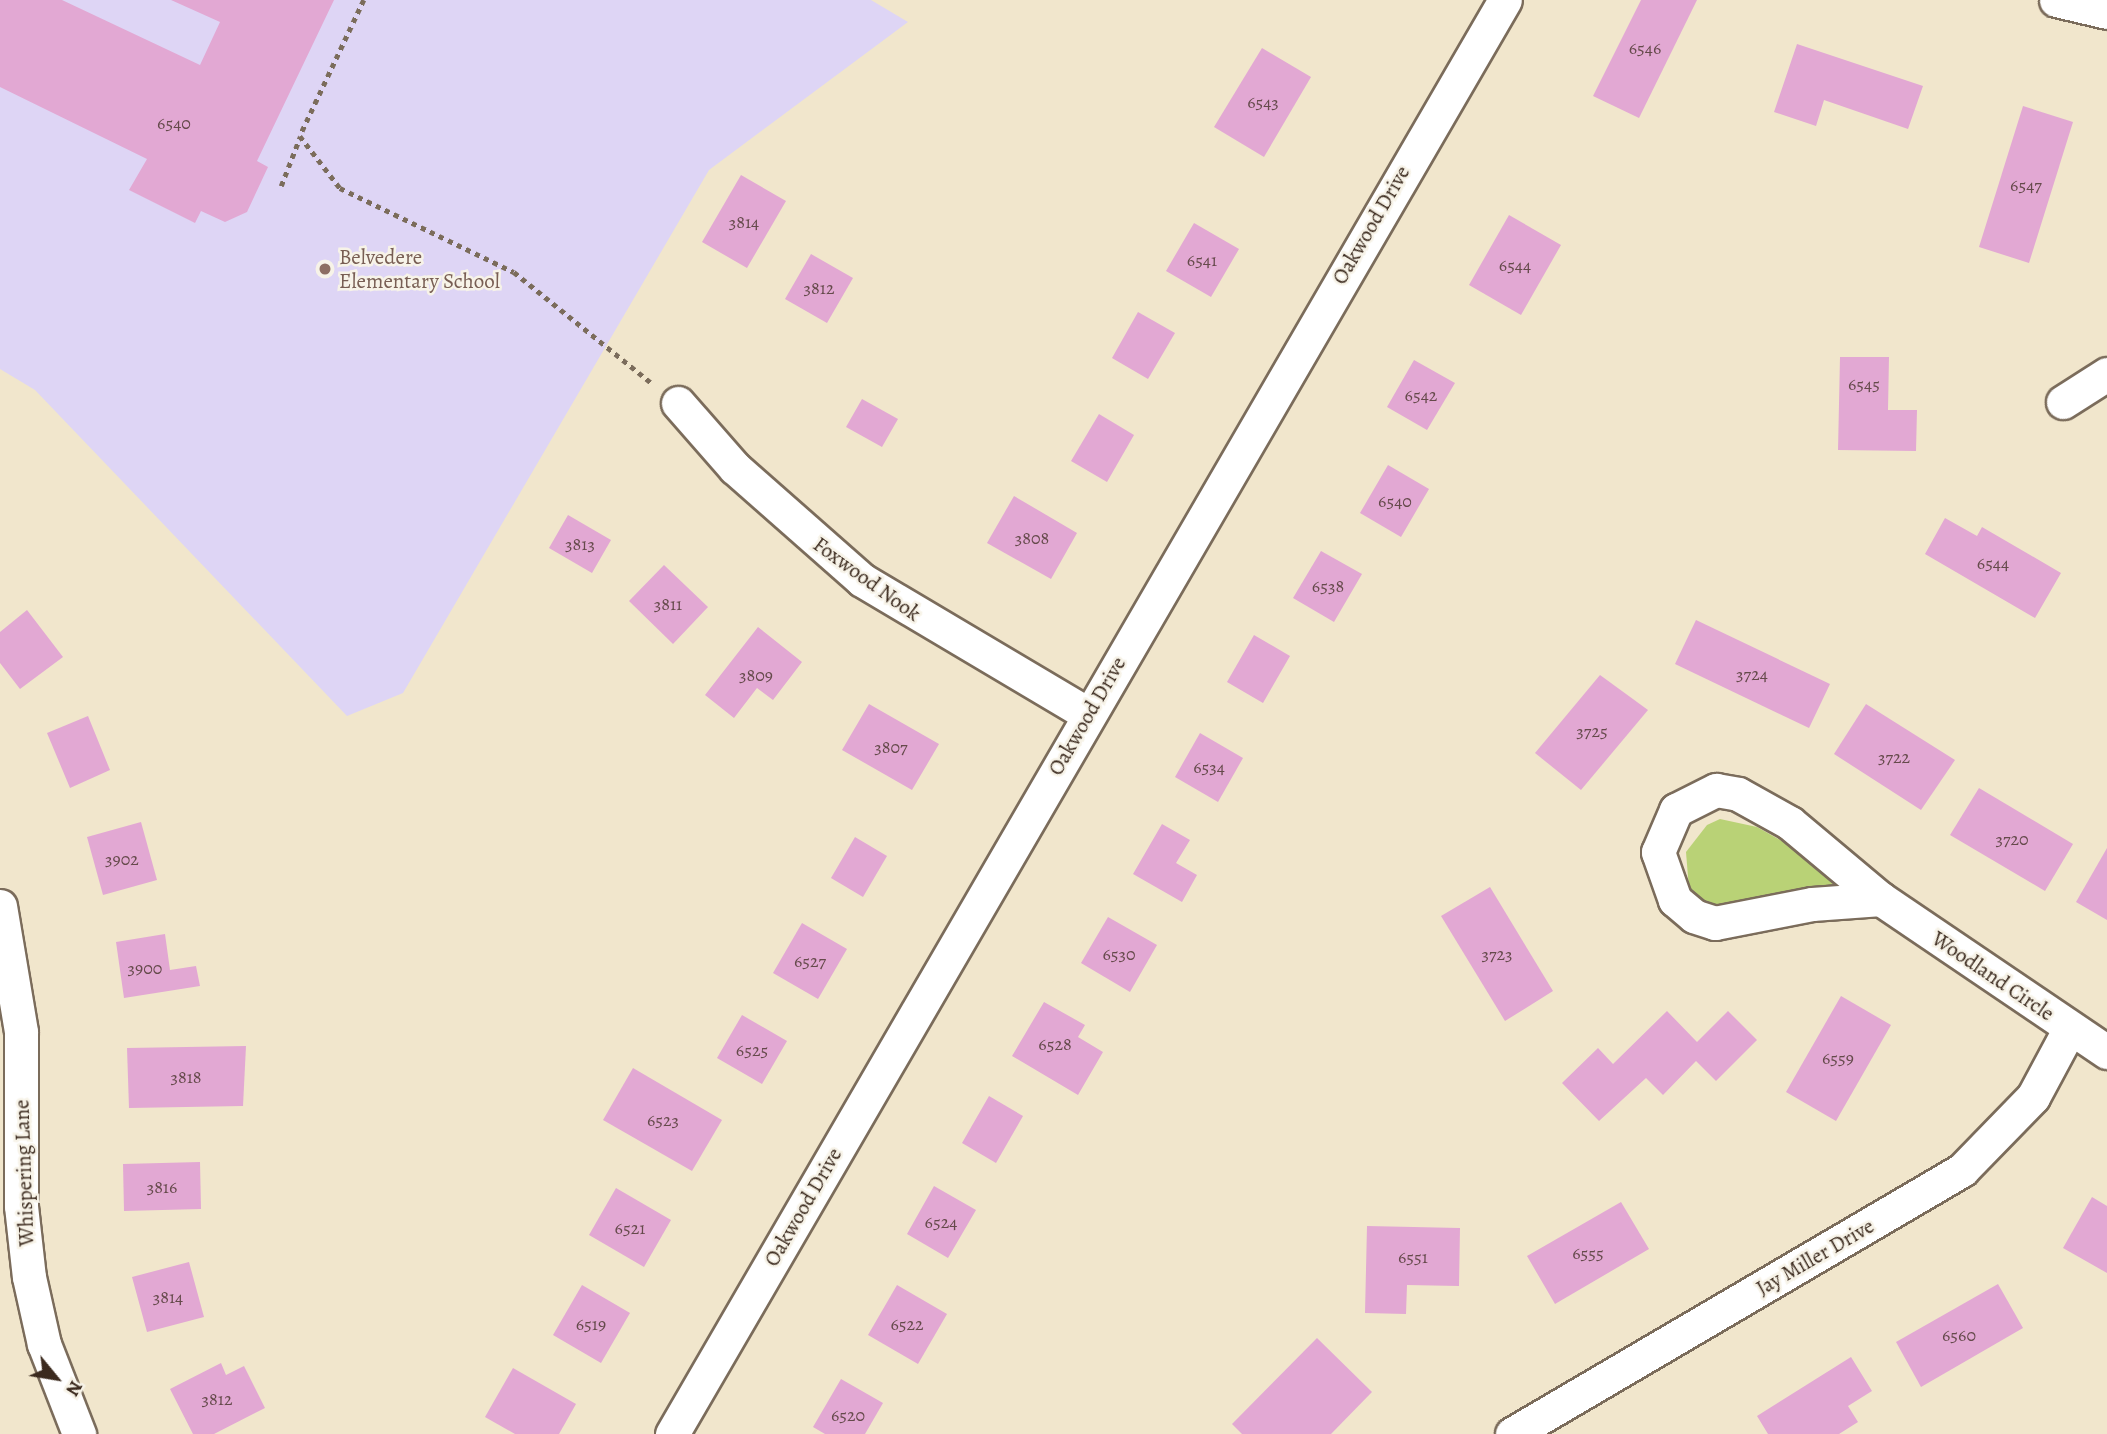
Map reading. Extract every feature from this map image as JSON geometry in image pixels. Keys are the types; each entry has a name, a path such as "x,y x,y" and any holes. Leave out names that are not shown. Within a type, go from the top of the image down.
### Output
{"street":[{"name":"Oakwood Drive","path":"672,1434 1505,0"},
{"path":"2056,0 2107,12"},
{"path":"2063,402 2107,374"},
{"name":"Foxwood Nook","path":"678,403 754,486 862,580 1088,714"},
{"name":"Woodland Circle","path":"1881,899 1715,923 1675,900 1658,852 1676,810 1696,796 1738,794 1790,823 1881,899 2107,1052"},
{"name":"Whispering Lane","path":"0,906 21,1032 21,1206 29,1277 44,1344 79,1434"},
{"name":"Jay Miller Drive","path":"1512,1434 1962,1170 2033,1097 2070,1028"}],"path":[{"path":"281,186 300,136 364,0"},
{"path":"300,136 340,188 514,272 622,361"}],"shaded area":[{"name":"Belvedere Elementary School","path":"0,0 871,0 908,22 709,170 403,693 347,716 35,390 0,369"}],"green space":[{"path":"1720,819 1757,827 1796,849 1833,879 1832,885 1718,908 1703,902 1689,889 1686,852 1707,825"}],"building":[{"path":"0,0 62,0 200,65 220,22 171,0 334,0 257,161 268,167 247,212 225,222 201,211 195,223 129,190 147,159 0,87"},
{"path":"1641,0 1697,0 1639,118 1593,96"},
{"path":"1797,44 1923,86 1908,129 1824,100 1816,126 1774,112"},
{"path":"1262,48 1311,77 1264,157 1214,127"},
{"path":"2023,106 2073,122 2029,263 1979,247"},
{"path":"741,175 786,201 747,268 702,242"},
{"path":"1509,215 1561,245 1521,315 1469,285"},
{"path":"1194,223 1239,249 1211,297 1166,271"},
{"path":"811,254 853,278 827,323 785,299"},
{"path":"1138,312 1175,333 1148,379 1112,358"},
{"path":"1840,357 1889,357 1888,410 1917,410 1916,451 1838,450"},
{"path":"1414,360 1455,383 1427,430 1387,407"},
{"path":"862,399 898,419 882,447 846,427"},
{"path":"1099,414 1134,435 1107,482 1071,461"},
{"path":"1388,465 1429,489 1401,537 1360,513"},
{"path":"1014,496 1077,533 1051,579 987,543"},
{"path":"568,515 611,540 592,573 549,548"},
{"path":"1945,518 1977,536 1982,527 2061,573 2035,618 1925,554"},
{"path":"1321,551 1362,574 1334,622 1293,598"},
{"path":"664,565 708,607 673,644 629,601"},
{"path":"27,610 63,657 20,689 0,663 0,632"},
{"path":"1696,620 1830,684 1809,728 1675,664"},
{"path":"758,627 802,662 773,700 757,688 734,718 705,695"},
{"path":"1254,635 1290,656 1263,703 1227,682"},
{"path":"1600,675 1648,710 1581,790 1535,753"},
{"path":"869,704 939,744 912,790 842,750"},
{"path":"1866,704 1955,760 1921,810 1834,754"},
{"path":"88,716 110,770 70,788 47,733"},
{"path":"1200,733 1243,758 1218,802 1175,777"},
{"path":"1979,788 2073,844 2045,891 1950,835"},
{"path":"141,822 157,880 103,895 87,837"},
{"path":"1162,824 1190,840 1176,863 1197,875 1182,902 1133,874"},
{"path":"855,837 887,856 863,897 831,878"},
{"path":"2107,848 2107,920 2076,902"},
{"path":"1490,887 1553,991 1505,1021 1441,916"},
{"path":"1108,917 1157,945 1130,992 1081,963"},
{"path":"802,923 847,949 818,999 773,973"},
{"path":"165,934 170,970 196,966 200,986 124,998 116,942"},
{"path":"1841,996 1891,1025 1836,1121 1786,1092"},
{"path":"1044,1002 1085,1025 1078,1037 1103,1052 1078,1095 1012,1056"},
{"path":"1667,1011 1697,1042 1728,1011 1757,1040 1716,1081 1696,1061 1663,1095 1646,1078 1599,1121 1562,1083 1598,1048 1613,1064"},
{"path":"742,1015 787,1041 762,1084 717,1058"},
{"path":"246,1046 243,1106 129,1108 127,1048"},
{"path":"633,1068 722,1120 692,1171 603,1120"},
{"path":"989,1096 1023,1116 996,1163 962,1143"},
{"path":"200,1162 201,1209 124,1211 123,1164"},
{"path":"934,1186 976,1210 948,1258 907,1234"},
{"path":"616,1188 671,1220 644,1267 589,1235"},
{"path":"2092,1197 2107,1206 2107,1273 2063,1248"},
{"path":"1621,1202 1649,1249 1555,1304 1527,1256"},
{"path":"1367,1226 1460,1228 1459,1286 1407,1285 1406,1314 1365,1313"},
{"path":"189,1262 204,1317 147,1332 132,1277"},
{"path":"1998,1284 2023,1328 1921,1387 1896,1342"},
{"path":"582,1285 630,1313 601,1363 553,1335"},
{"path":"897,1285 947,1314 918,1364 868,1335"},
{"path":"1317,1338 1372,1392 1331,1434 1242,1434 1232,1424"},
{"path":"1851,1357 1872,1391 1848,1406 1858,1422 1839,1434 1768,1434 1757,1416"},
{"path":"221,1363 226,1375 244,1366 265,1408 214,1434 193,1434 170,1389"},
{"path":"513,1368 576,1404 559,1434 515,1434 485,1417"},
{"path":"841,1379 883,1403 865,1434 825,1434 813,1427"}],"place":[{"name":"Belvedere Elementary School","path":"325,269"}]}
